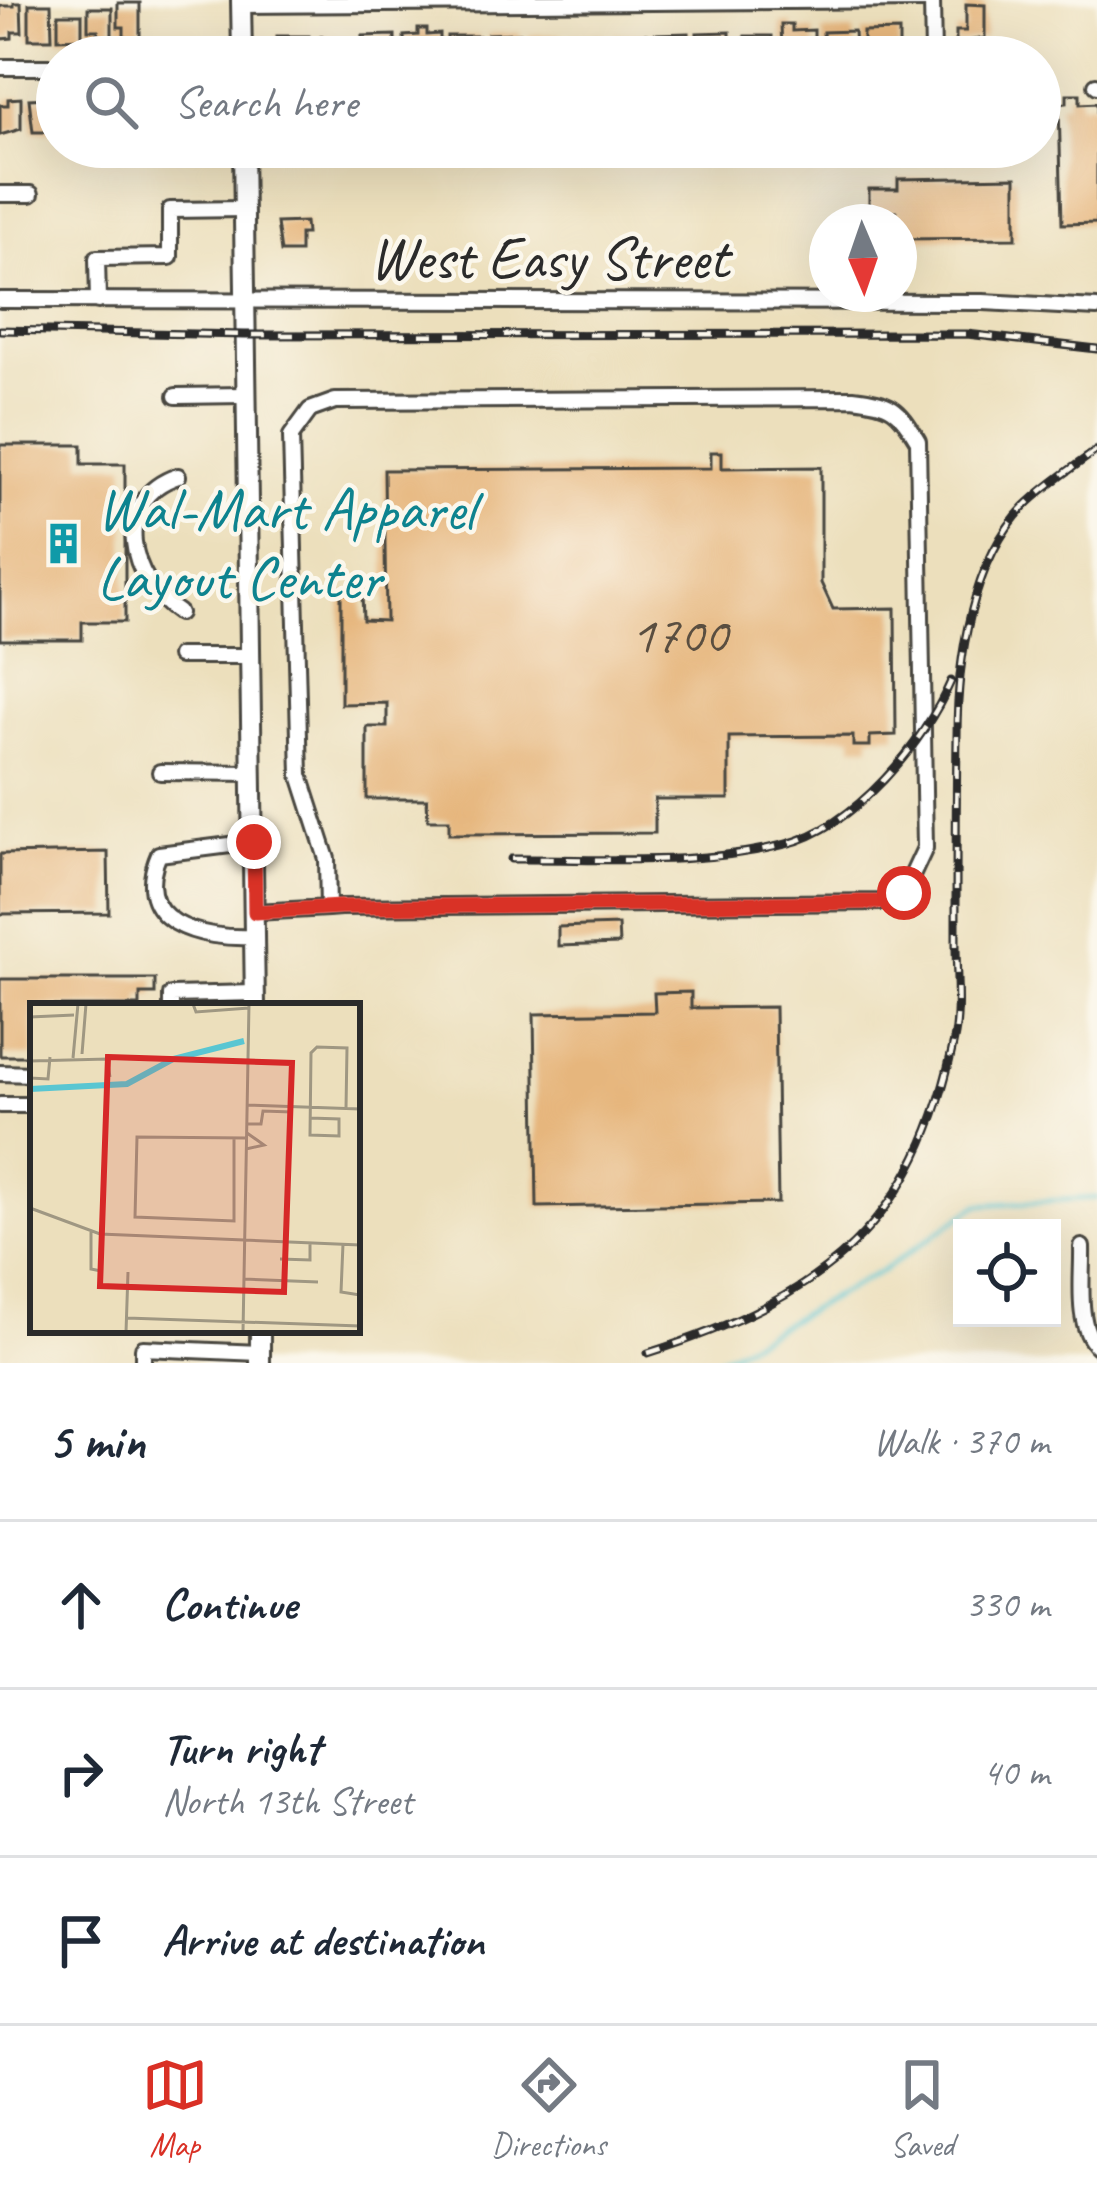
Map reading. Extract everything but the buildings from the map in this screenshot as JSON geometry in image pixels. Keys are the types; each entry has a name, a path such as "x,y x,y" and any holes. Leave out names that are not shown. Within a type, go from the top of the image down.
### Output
{"main road":[{"path":"242,3 242,36"},
{"path":"243,168 255,999"}],"street":[{"path":"242,3 932,0 933,36"},
{"path":"0,67 36,68"},
{"path":"0,194 31,194"},
{"path":"98,301 97,259 170,257 170,210 244,209"},
{"name":"West Easy Street","path":"0,300 983,302 1097,308"},
{"path":"176,396 245,395"},
{"path":"255,912 884,902 904,893 925,848 918,441 902,414 884,401 853,398 335,401 310,410 291,436 300,775 327,859 328,908"},
{"path":"178,476 161,482 142,504 134,541 147,585 179,613"},
{"path":"178,656 251,656"},
{"path":"160,772 253,772"},
{"path":"254,842 159,854 151,873 153,899 163,916 226,939 255,938"},
{"path":"171,1003 172,995 255,999"},
{"path":"0,1073 30,1074"},
{"path":"1082,1247 1085,1326 1097,1346"},
{"path":"142,1363 143,1348 168,1356 260,1358"}],"waterway":[{"path":"711,1363 885,1269 978,1205 1097,1198"}],"railway":[{"path":"0,330 245,335 967,334 1097,349"},
{"path":"648,1353 765,1307 813,1278 854,1244 888,1204 916,1156 939,1100 955,1035 958,707 971,614 980,583 1007,529 1033,498 1097,450"},
{"path":"511,859 718,856 812,835 884,779 924,730 951,681"}],"place":[{"name":"Wal-Mart Apparel Layout Center","path":"63,543"}],"route":[{"path":"254,842 255,912 340,907 884,902 904,893"}]}
